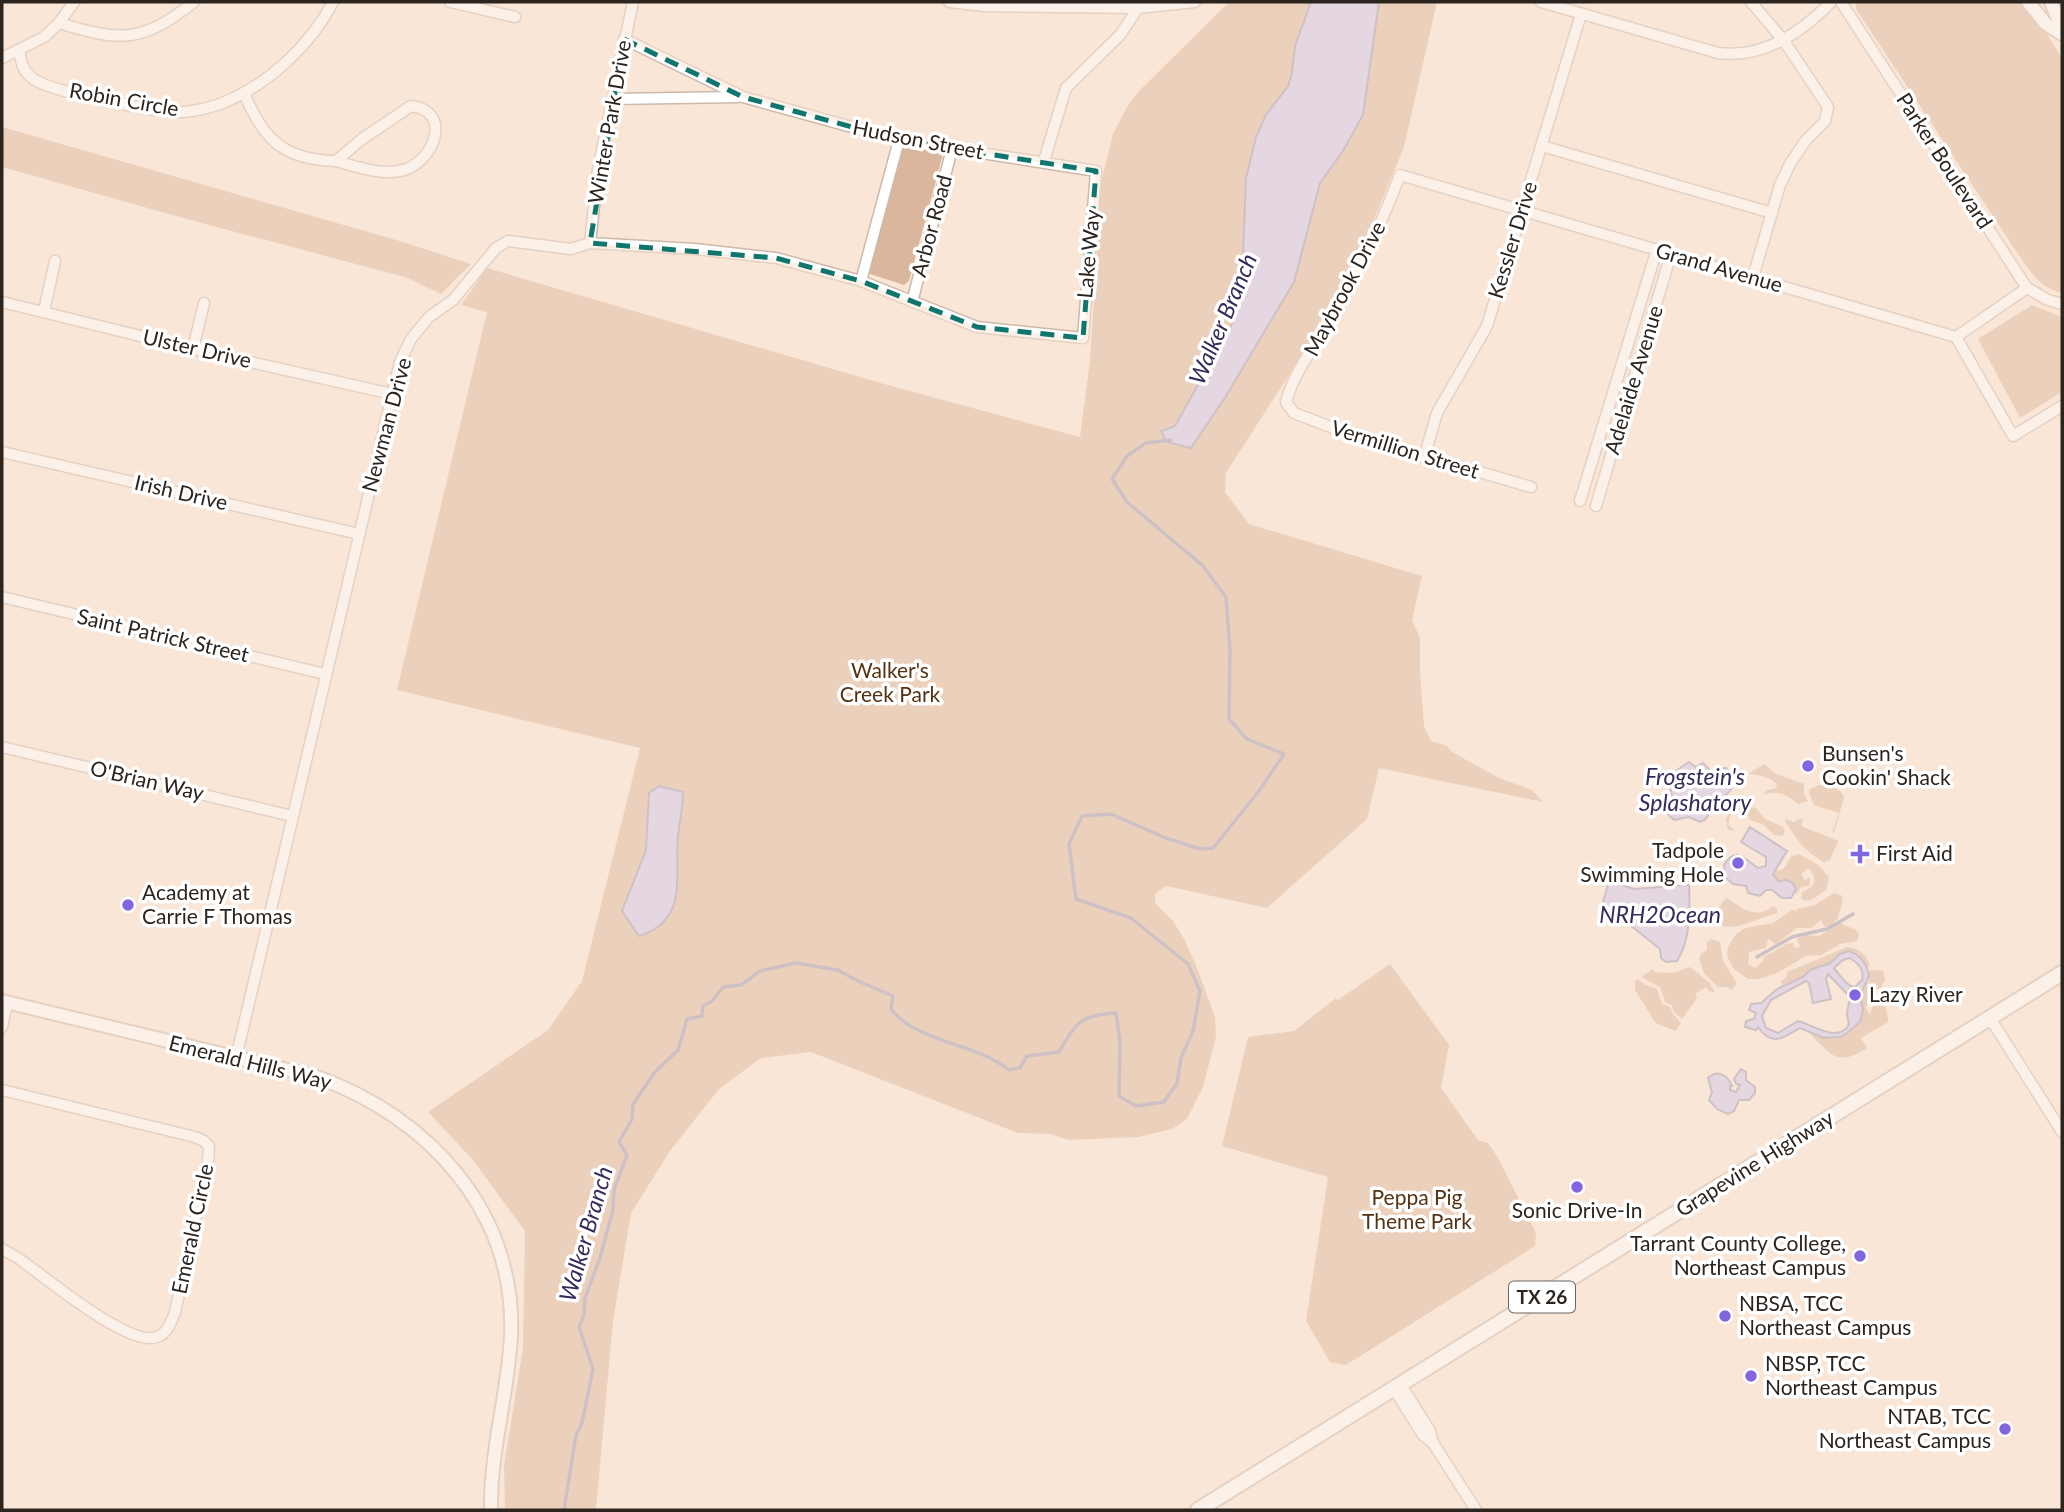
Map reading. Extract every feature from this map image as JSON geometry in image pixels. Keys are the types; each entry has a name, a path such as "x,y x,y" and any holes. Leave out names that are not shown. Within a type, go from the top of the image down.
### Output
{"main road":[{"name":"Grapevine Highway","path":"1198,1510 2062,973"}],"street":[{"path":"2,58 44,37 59,23 74,2"},
{"path":"59,23 99,36 137,34 167,21 194,2"},
{"name":"Robin Circle","path":"19,50 24,70 34,80 104,99 183,112 218,105 262,82 307,42 333,2"},
{"path":"450,2 465,3 515,17"},
{"name":"Winter Park Drive","path":"590,243 598,169 633,2"},
{"path":"949,2 985,6 1138,8 1195,2"},
{"path":"1541,2 1732,55 1784,41 1831,2"},
{"path":"1751,2 1784,41 1828,107 1825,121 1806,139 1780,185 1753,277"},
{"name":"Parker Boulevard","path":"1840,2 2026,288"},
{"path":"2028,2 2046,24 2062,34"},
{"path":"2051,2 2062,29"},
{"path":"1044,161 1066,88 1120,35 1138,8"},
{"name":"Kessler Drive","path":"1424,458 1437,413 1487,326 1581,14"},
{"name":"Hudson Street","path":"624,38 743,97 900,140 1096,171"},
{"path":"244,93 255,119 278,146 306,158 336,161 380,172 405,170 420,162 427,154 436,125 432,116 418,107 411,106 336,161"},
{"name":"Hudson Street","path":"613,99 743,97"},
{"path":"861,281 900,140"},
{"path":"1542,146 1772,213"},
{"name":"Arbor Road","path":"912,302 952,149"},
{"name":"Lake Way","path":"1083,338 1096,171"},
{"name":"Grand Avenue","path":"1400,174 1956,337"},
{"name":"Maybrook Drive","path":"1286,402 1293,383 1336,312 1378,233 1400,174"},
{"name":"Newman Drive","path":"236,1058 400,362 411,339 429,317 453,300 496,248 509,241 571,249 590,243 695,249 776,258 861,281 977,327 1083,338"},
{"name":"Adelaide Avenue","path":"1580,501 1657,249"},
{"name":"Adelaide Avenue","path":"1596,506 1671,254"},
{"path":"44,311 55,261"},
{"path":"2062,304 2026,288 1956,337 2013,436 2062,406"},
{"name":"Ulster Drive","path":"2,302 392,394"},
{"path":"193,349 204,303"},
{"name":"Vermillion Street","path":"1286,402 1294,413 1313,421 1424,458 1531,487"},
{"name":"Irish Drive","path":"2,452 359,534"},
{"name":"Saint Patrick Street","path":"2,597 325,674"},
{"name":"O'Brian Way","path":"2,747 292,816"},
{"path":"2,1027 5,1002"},
{"name":"Emerald Hills Way","path":"5,1002 317,1077 348,1088 373,1102 437,1151 453,1167 483,1210 502,1259 511,1308 508,1362 494,1457 491,1510"},
{"path":"1990,1018 2062,1132"},
{"name":"Emerald Circle","path":"2,1090 195,1137 209,1146 208,1162 175,1312 167,1330 159,1337 149,1339 132,1336 113,1326 2,1249"},
{"path":"1397,1387 1430,1431 1433,1443 1476,1510"}],"highlighted area":[{"path":"624,39 743,97 899,140 1096,171 1083,338 977,327 861,281 776,258 590,243"}],"green space":[{"name":"Walker's Creek Park","path":"1229,2 1437,2 1404,147 1358,257 1310,342 1226,473 1225,492 1249,524 1422,576 1412,620 1420,638 1424,726 1431,741 1447,746 1452,752 1499,778 1532,790 1543,802 1379,768 1367,819 1267,908 1166,886 1155,894 1155,903 1173,921 1184,939 1215,1017 1216,1037 1203,1087 1187,1119 1172,1129 1138,1137 1068,1140 1051,1134 1018,1133 811,1052 761,1058 719,1089 670,1151 631,1213 613,1321 596,1510 505,1510 504,1466 523,1348 525,1231 472,1159 428,1112 548,1030 582,981 640,748 397,690 487,312 461,305 487,268 884,384 1080,437 1090,361 1101,182 1113,134 1138,92"},
{"path":"1856,2 2027,2 2062,58 2062,293 2039,281 2027,268 1856,9"},
{"path":"2,127 471,264 441,294 408,278 2,167"},
{"path":"901,145 935,149 943,154 909,281 904,285 867,273"},
{"path":"2032,305 2062,317 2062,392 2020,418 1978,339"},
{"path":"1764,764 1776,774 1804,784 1804,794 1808,801 1798,804 1782,794 1763,795 1767,790 1777,788 1776,783 1763,776 1748,774"},
{"path":"1819,785 1837,789 1844,797 1834,833 1832,832 1839,813 1814,805 1809,793 1810,789"},
{"path":"1732,802 1756,808 1765,819 1783,827 1785,833 1782,836 1774,835 1764,825 1750,820 1746,812 1740,809 1732,813 1729,820 1729,826 1736,831 1728,830 1726,819 1732,809"},
{"path":"1786,819 1794,822 1803,819 1803,827 1837,840 1830,860 1824,862 1805,849"},
{"path":"1799,854 1818,865 1829,877 1826,890 1805,901 1801,898 1802,892 1814,883 1809,868 1801,874 1805,880 1810,877 1810,885 1800,888 1796,895 1791,881 1778,881 1774,877 1774,870 1783,868 1792,856"},
{"path":"1834,893 1841,895 1842,904 1838,918 1830,927 1824,926 1821,920 1811,928 1797,928 1776,944 1768,939 1766,948 1749,952 1748,964 1755,968 1764,956 1782,946 1793,943 1794,948 1800,947 1797,939 1804,935 1819,936 1840,923 1856,930 1859,935 1857,941 1840,944 1821,955 1806,956 1777,973 1759,979 1748,979 1734,969 1727,956 1728,947 1736,934 1745,928 1773,923 1792,910 1815,905"},
{"path":"1727,898 1755,913 1773,906 1777,908 1777,913 1739,926 1725,927 1719,923 1716,915"},
{"path":"1712,939 1720,942 1723,961 1737,983 1731,990 1718,987 1704,973 1699,959 1707,950 1707,942"},
{"path":"1847,947 1862,953 1870,966 1867,967 1852,952 1840,954 1830,963 1783,985 1781,981 1787,977 1787,972"},
{"name":"Peppa Pig Theme Park","path":"1390,964 1449,1045 1441,1088 1478,1140 1488,1143 1497,1156 1536,1233 1535,1246 1346,1365 1330,1362 1306,1321 1328,1177 1222,1146 1248,1037 1294,1031 1336,998 1338,1000"},
{"path":"1690,967 1710,983 1715,993 1706,987 1695,994 1697,998 1682,1019 1674,1012 1672,1005 1665,1002 1660,987 1641,977 1653,969 1654,972 1672,973"},
{"path":"1869,971 1883,971 1885,980 1881,987 1869,995 1866,1008 1870,1015 1872,1007 1883,1006 1888,1022 1861,1038 1867,1048 1847,1057 1834,1055 1808,1032 1836,1038 1860,1022 1863,1011 1860,995 1869,981"},
{"path":"1638,979 1657,989 1662,1004 1670,1007 1681,1023 1675,1031 1653,1019 1635,990 1635,982"}],"water":[{"path":"1311,2 1379,2 1363,115 1343,151 1320,183 1294,282 1226,396 1191,448 1167,442 1161,431 1175,426 1236,317 1242,282 1246,178 1256,137 1266,115 1288,86 1295,46"},
{"name":"Frogstein's Splashatory","path":"1689,762 1696,767 1703,763 1716,776 1726,768 1733,778 1732,788 1726,795 1730,806 1719,799 1705,820 1700,822 1689,817 1674,820 1668,814 1674,804 1670,789 1671,779 1676,771"},
{"path":"659,786 683,792 676,894 673,908 666,919 655,929 639,936 622,911 646,850 649,793"},
{"name":"Tadpole Swimming Hole","path":"1750,827 1787,851 1773,874 1778,881 1787,880 1793,883 1796,889 1791,898 1782,898 1772,890 1766,890 1760,896 1748,893 1746,886 1733,884 1726,878 1724,865 1733,856 1741,856 1758,868 1766,866 1766,857 1741,842"},
{"name":"NRH2Ocean","path":"1609,881 1634,889 1689,885 1687,934 1677,961 1666,962 1661,958 1660,949 1625,921 1600,913"},
{"name":"Lazy River","path":"1848,951 1856,954 1867,967 1869,976 1860,995 1863,1011 1860,1022 1846,1034 1824,1038 1800,1028 1773,1039 1758,1027 1756,1030 1745,1027 1746,1021 1754,1019 1756,1013 1749,1010 1751,1004 1761,1003 1777,989 1803,977 1810,970 1830,963","holes":["1850,958 1863,973 1862,980 1855,987 1846,982 1834,968","1828,974 1850,997 1847,1014 1849,1024 1843,1031 1831,1033 1798,1021 1778,1033 1766,1028 1762,1016 1771,1000 1806,981 1809,983 1813,1003 1831,999 1826,979"]},
{"path":"1741,1069 1746,1072 1746,1080 1755,1087 1755,1093 1749,1100 1739,1100 1734,1111 1728,1114 1717,1109 1709,1100 1712,1092 1708,1078 1714,1074 1722,1075 1731,1083 1730,1090 1736,1092 1740,1085 1736,1084 1734,1079"}],"waterway":[{"name":"Walker Branch","path":"564,1510 576,1435 582,1423 593,1369 579,1327 584,1315 585,1298 600,1258 613,1210 614,1190 627,1155 619,1142 632,1119 633,1104 655,1072 678,1050 687,1019 702,1016 703,1006 712,1001 723,987 741,985 760,971 796,963 838,970 893,996 891,1009 916,1029 981,1054 1009,1070 1020,1068 1027,1056 1059,1052 1075,1027 1087,1018 1116,1013 1120,1041 1119,1096 1136,1106 1164,1102 1177,1083 1181,1058 1193,1031 1200,991 1188,964 1131,918 1076,899 1069,844 1082,816 1111,814 1166,838 1200,849 1213,848 1259,791 1284,754 1247,739 1229,719 1230,651 1226,597 1202,565 1127,502 1112,479 1127,456 1146,443 1171,440"},
{"path":"1757,957 1792,937 1827,929 1853,914"}],"place":[{"name":"Bunsen's Cookin' Shack","path":"1808,766"},
{"name":"First Aid","path":"1860,854"},
{"name":"Tadpole Swimming Hole","path":"1738,863"},
{"name":"Academy at Carrie F Thomas","path":"128,905"},
{"name":"Lazy River","path":"1855,995"},
{"name":"Sonic Drive-In","path":"1577,1187"},
{"name":"Tarrant County College, Northeast Campus","path":"1860,1256"},
{"name":"NBSA, TCC Northeast Campus","path":"1725,1316"},
{"name":"NBSP, TCC Northeast Campus","path":"1751,1376"},
{"name":"NTAB, TCC Northeast Campus","path":"2005,1429"}]}
